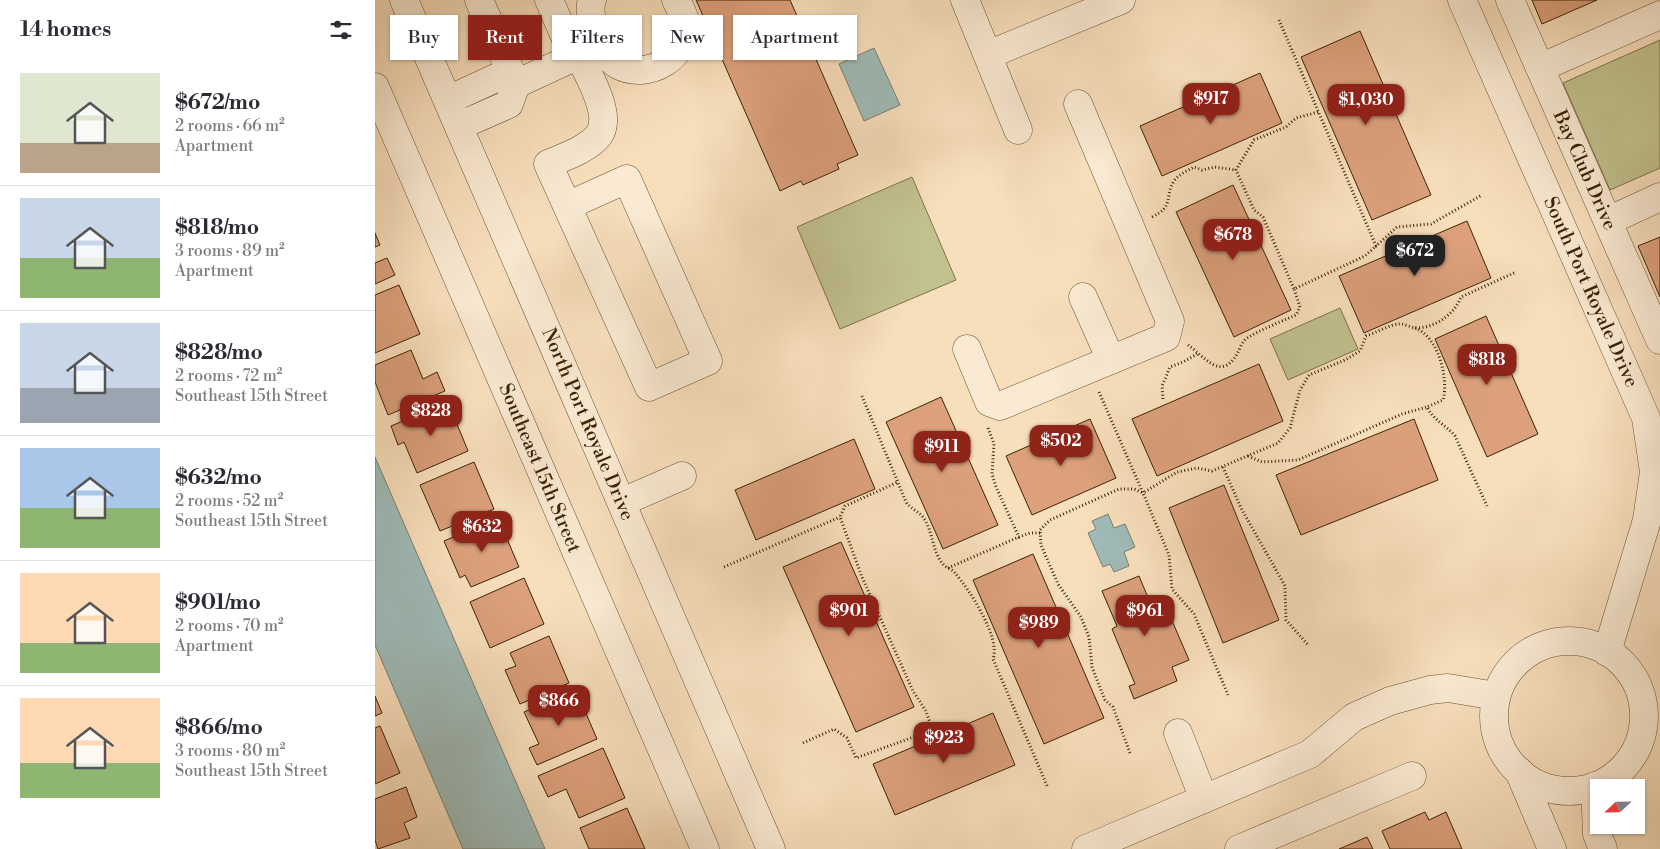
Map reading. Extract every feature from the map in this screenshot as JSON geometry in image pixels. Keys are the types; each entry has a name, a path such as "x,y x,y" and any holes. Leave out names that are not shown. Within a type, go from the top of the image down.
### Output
{"street":[{"name":"North Port Royale Drive","path":"404,0 771,849"},
{"path":"459,126 509,104 516,84 479,0"},
{"path":"549,0 559,15"},
{"path":"591,15 592,0"},
{"path":"614,60 618,64 636,70 655,68 672,58 683,41 685,21 676,0"},
{"path":"965,0 1018,130"},
{"name":"South Port Royale Drive","path":"1462,0 1646,418 1654,472 1647,520 1607,652"},
{"name":"Bay Club Drive","path":"1511,0 1660,340"},
{"path":"988,55 1117,1"},
{"path":"1540,68 1660,14"},
{"path":"447,100 498,77 516,84 568,60"},
{"path":"567,206 627,179 708,361 649,387 567,206 549,164 580,149 598,136 605,123 587,60"},
{"name":"Southeast 15th Street","path":"375,87 705,849"},
{"path":"967,349 989,402 994,406 1000,406 1166,337 1169,332 1170,321 1078,104"},
{"path":"1608,221 1660,197"},
{"path":"1083,298 1100,364"},
{"path":"622,502 683,476"},
{"path":"1590,785 1544,787 1527,778 1502,751 1495,733 1493,714 1496,696 1503,680 1513,665 1541,646 1557,641 1575,641 1592,644 1621,662 1639,690 1643,706 1640,740 1633,755 1607,779"},
{"path":"1086,849 1310,754 1354,718 1390,701 1430,690 1447,688 1496,696"},
{"path":"1178,733 1204,799"},
{"path":"1519,771 1552,849"},
{"path":"1239,849 1411,776"},
{"path":"1590,849 1592,834"},
{"path":"1597,834 1603,849"},
{"path":"1614,834 1618,849"}],"path":[{"path":"1279,20 1376,246"},
{"path":"1236,170 1254,140 1286,127 1296,118 1318,112"},
{"path":"1130,228 1163,212 1171,197 1173,183 1179,176 1194,167 1202,170 1215,167 1236,170"},
{"path":"1169,332 1199,353 1211,365 1221,367 1231,363 1245,339 1296,315 1301,307 1263,217 1254,210 1236,170"},
{"path":"1294,289 1365,256 1397,227 1431,224 1481,195"},
{"path":"1414,328 1441,320 1456,310 1461,297 1516,272"},
{"path":"1143,493 1177,472 1197,468 1212,472 1247,456 1278,443 1290,428 1300,390 1309,375 1345,360 1360,351 1366,336 1399,324 1422,330 1434,346 1447,387 1443,400 1403,414 1298,460 1262,462 1247,456"},
{"path":"1163,399 1163,386 1170,367 1199,353"},
{"path":"1100,364 1143,493 1169,555 1172,589 1194,614 1228,695"},
{"path":"862,396 911,509 923,517 942,564 953,571 978,604 993,644 995,653 993,659 1048,788"},
{"path":"994,406 988,429 994,444 992,474 996,487 1019,536"},
{"path":"1427,407 1431,416 1447,427 1455,436 1487,506"},
{"path":"1223,467 1241,508 1285,586 1285,620 1309,646"},
{"path":"724,567 840,517 845,506 898,482"},
{"path":"1130,753 1113,707 1105,700 1092,667 1089,637 1081,617 1058,584 1041,545 1040,530 1049,520 1119,489 1134,489 1143,493"},
{"path":"803,743 834,729 847,738 856,758 919,735 930,723 926,711 913,691 862,577 840,517"},
{"path":"948,568 1019,536 1040,533"}],"green space":[{"path":"1660,40 1660,168 1610,190 1563,83"},
{"path":"912,177 956,280 840,329 797,227"},
{"path":"1340,308 1358,349 1288,380 1270,339"}],"water":[{"path":"874,48 900,105 864,121 839,64 848,60 857,60 857,56"},
{"path":"375,457 545,849 463,849 375,645"},
{"path":"1108,514 1114,528 1125,524 1135,547 1124,552 1129,566 1114,572 1110,564 1103,567 1088,533 1096,529 1092,521"}],"building":[{"path":"696,0 790,0 797,15 733,15 733,60 816,60 858,155 837,164 839,169 803,185 801,181 780,191 722,60 723,15 703,15"},
{"path":"1532,0 1597,0 1542,24"},
{"path":"1360,31 1431,195 1372,220 1301,57"},
{"path":"1260,73 1282,123 1162,176 1140,126"},
{"path":"1233,185 1291,310 1234,337 1176,212"},
{"path":"1467,221 1491,278 1364,333 1339,276"},
{"path":"375,233 380,245 375,247"},
{"path":"1660,237 1660,297 1638,246"},
{"path":"387,258 395,275 375,284 375,263"},
{"path":"399,285 420,334 375,353 375,295"},
{"path":"1486,316 1538,434 1487,457 1435,339"},
{"path":"411,350 423,379 437,372 445,391 388,415 375,382 375,365"},
{"path":"1259,364 1283,421 1157,476 1132,419"},
{"path":"941,397 998,525 943,549 886,422"},
{"path":"448,402 468,451 417,473 404,442 398,445 391,426"},
{"path":"1090,419 1116,478 1032,515 1006,456"},
{"path":"1414,419 1438,480 1301,535 1276,475"},
{"path":"854,439 875,489 756,540 735,490"},
{"path":"474,462 494,509 440,531 420,485"},
{"path":"1224,485 1279,620 1223,643 1169,508"},
{"path":"498,518 519,567 471,587 465,575 460,578 444,541"},
{"path":"841,542 914,707 856,732 783,567"},
{"path":"1033,554 1104,718 1044,744 973,580"},
{"path":"1139,576 1152,607 1164,602 1189,660 1172,667 1177,681 1134,699 1129,686 1135,684 1112,629 1117,626 1102,591"},
{"path":"524,578 544,624 490,648 470,602"},
{"path":"549,636 569,683 520,704 505,670 516,666 510,653"},
{"path":"576,690 597,739 537,765 529,748 539,744 524,712"},
{"path":"375,696 382,713 375,716"},
{"path":"993,713 1015,765 895,815 873,764"},
{"path":"380,726 400,773 375,784 375,728"},
{"path":"603,748 625,798 579,818 566,789 548,797 538,776"},
{"path":"406,787 417,817 404,823 410,838 378,849 375,840 375,799"},
{"path":"627,808 645,849 589,849 580,828"},
{"path":"1425,812 1429,820 1446,812 1462,849 1390,849 1382,831"},
{"path":"1367,837 1373,849 1339,849"}]}
